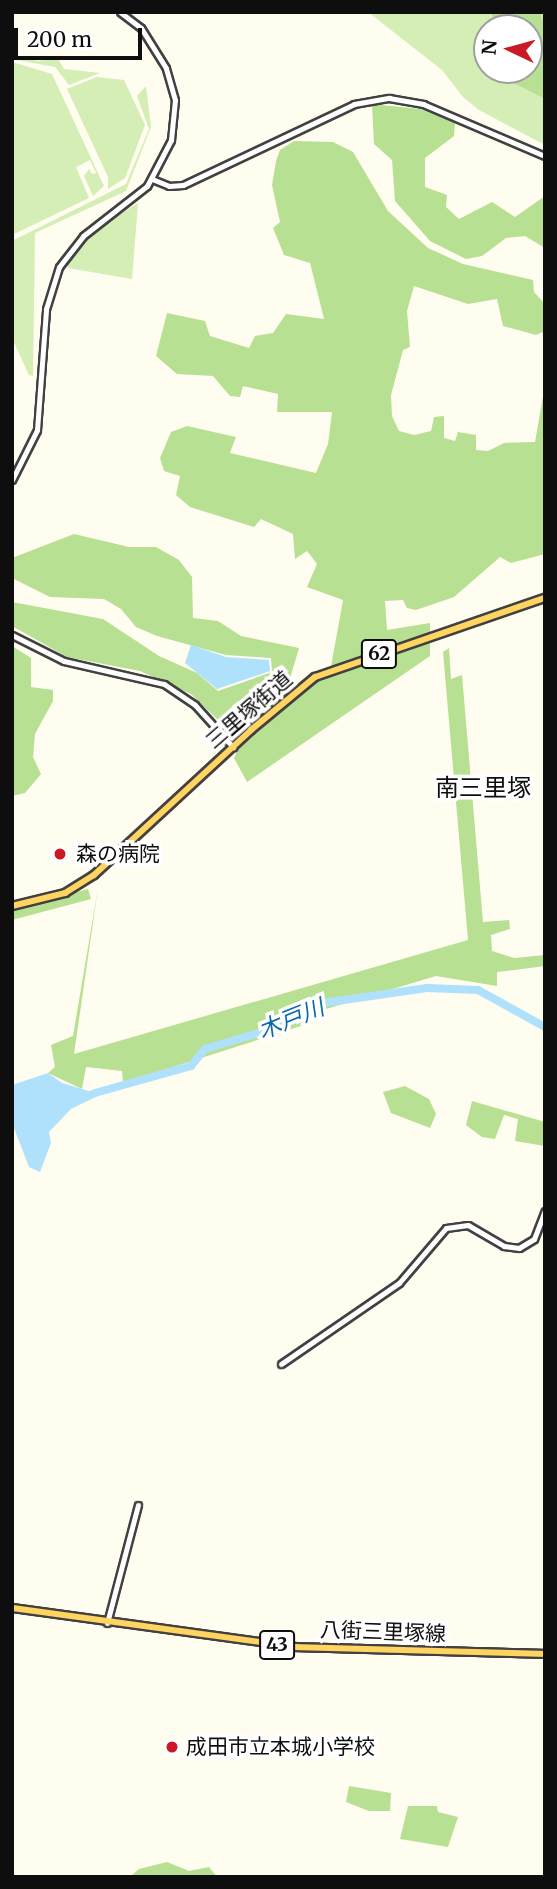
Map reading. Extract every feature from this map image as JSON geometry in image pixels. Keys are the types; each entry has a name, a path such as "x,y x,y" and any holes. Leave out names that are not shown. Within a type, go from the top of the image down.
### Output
{"main road":[{"name":"三里塚街道","path":"12,906 65,892 94,875 233,747 315,677 545,598"},
{"name":"八街三里塚線","path":"12,1608 296,1647 545,1654"}],"street":[{"path":"12,480 37,430 46,309 59,267 82,236 131,201 152,179 171,140 174,91 153,43 120,12"},
{"path":"152,179 179,186 354,104 388,98 423,104 545,156"},
{"path":"12,635 64,661 164,684 195,705 233,747"},
{"path":"281,1364 398,1283 446,1228 468,1224 504,1246 519,1248 534,1239 545,1211"},
{"path":"107,1623 138,1505"}],"green space":[{"path":"368,12 545,12 545,145 479,110 463,97 442,70"},
{"path":"491,12 541,14 492,14"},
{"path":"543,22 545,28 545,99 516,84 543,84"},
{"path":"12,55 39,61 57,57 64,69 100,73 69,85 55,67 12,59"},
{"path":"12,62 52,74 104,186 93,196 84,176 89,169 92,174 96,173 90,160 76,167 89,198 12,235"},
{"path":"97,77 124,80 145,125 125,178 108,189 108,177 67,89"},
{"path":"146,86 151,127 126,191 35,233 33,376 29,375 12,338 12,241 126,184 149,129 137,96"},
{"path":"372,104 420,109 455,123 454,136 425,158 425,187 447,195 446,207 459,219 492,202 515,217 545,196 545,248 525,236 506,238 482,256 466,259 430,241 395,201 392,160 374,144"},
{"path":"294,141 333,142 353,152 388,211 428,248 463,264 533,280 534,292 545,304 545,331 536,335 503,326 497,299 468,304 414,286 407,311 410,347 403,350 391,395 392,416 399,431 414,435 431,431 434,417 444,416 444,438 455,441 458,432 476,435 476,450 488,451 504,443 535,442 545,385 545,554 511,563 500,557 454,597 416,610 407,608 403,600 385,601 387,630 430,623 430,656 247,782 234,758 241,742 191,694 140,671 67,657 12,626 12,602 103,619 159,656 197,673 218,691 272,672 271,658 226,655 157,636 136,627 121,609 104,599 50,597 12,578 12,558 74,534 129,547 156,547 179,560 192,577 193,618 218,621 241,636 299,648 289,682 297,688 330,672 343,600 307,587 317,564 311,556 307,551 295,559 293,534 261,519 254,527 190,507 176,495 180,476 164,471 160,458 171,432 187,426 236,437 230,453 316,473 328,444 332,412 277,412 278,394 243,386 240,397 230,396 213,376 177,374 156,356 167,313 205,321 210,336 249,348 255,336 273,333 286,314 324,319 310,263 284,255 273,228 280,222 272,185 276,161 280,150"},
{"path":"138,203 132,279 68,268 67,260 83,238"},
{"path":"12,646 31,658 31,687 53,690 53,701 35,734 33,757 41,774 25,793 12,796"},
{"path":"449,648 451,679 462,675 483,922 509,920 510,929 491,935 492,951 514,958 545,955 545,966 497,972 497,986 436,976 316,1012 304,1025 123,1083 122,1071 86,1067 82,1089 48,1073 55,1067 51,1045 73,1036 98,888 74,1054 468,940 443,652"},
{"path":"88,889 91,899 12,920 12,909"},
{"path":"405,1086 429,1099 436,1114 430,1128 391,1113 383,1092"},
{"path":"472,1101 545,1122 545,1146 515,1141 518,1119 504,1115 495,1139 482,1137 466,1125"},
{"path":"349,1786 391,1793 390,1811 369,1811 346,1802"},
{"path":"408,1806 437,1806 438,1812 458,1817 448,1847 400,1839"},
{"path":"167,1862 189,1871 209,1867 217,1877 130,1877 139,1869"}],"water":[{"path":"191,645 226,657 269,660 270,671 217,689 185,663"},
{"path":"48,1073 62,1083 89,1091 105,1087 106,1092 71,1109 49,1132 51,1143 40,1172 29,1167 12,1123 12,1085"}],"waterway":[{"name":"木戸川","path":"95,1093 191,1066 205,1049 279,1027 323,1003 427,988 478,990 545,1027"}],"place":[{"name":"森の病院","path":"60,854"},
{"name":"成田市立本城小学校","path":"172,1747"}],"district":[{"name":"南三里塚","path":"483,788"}]}
